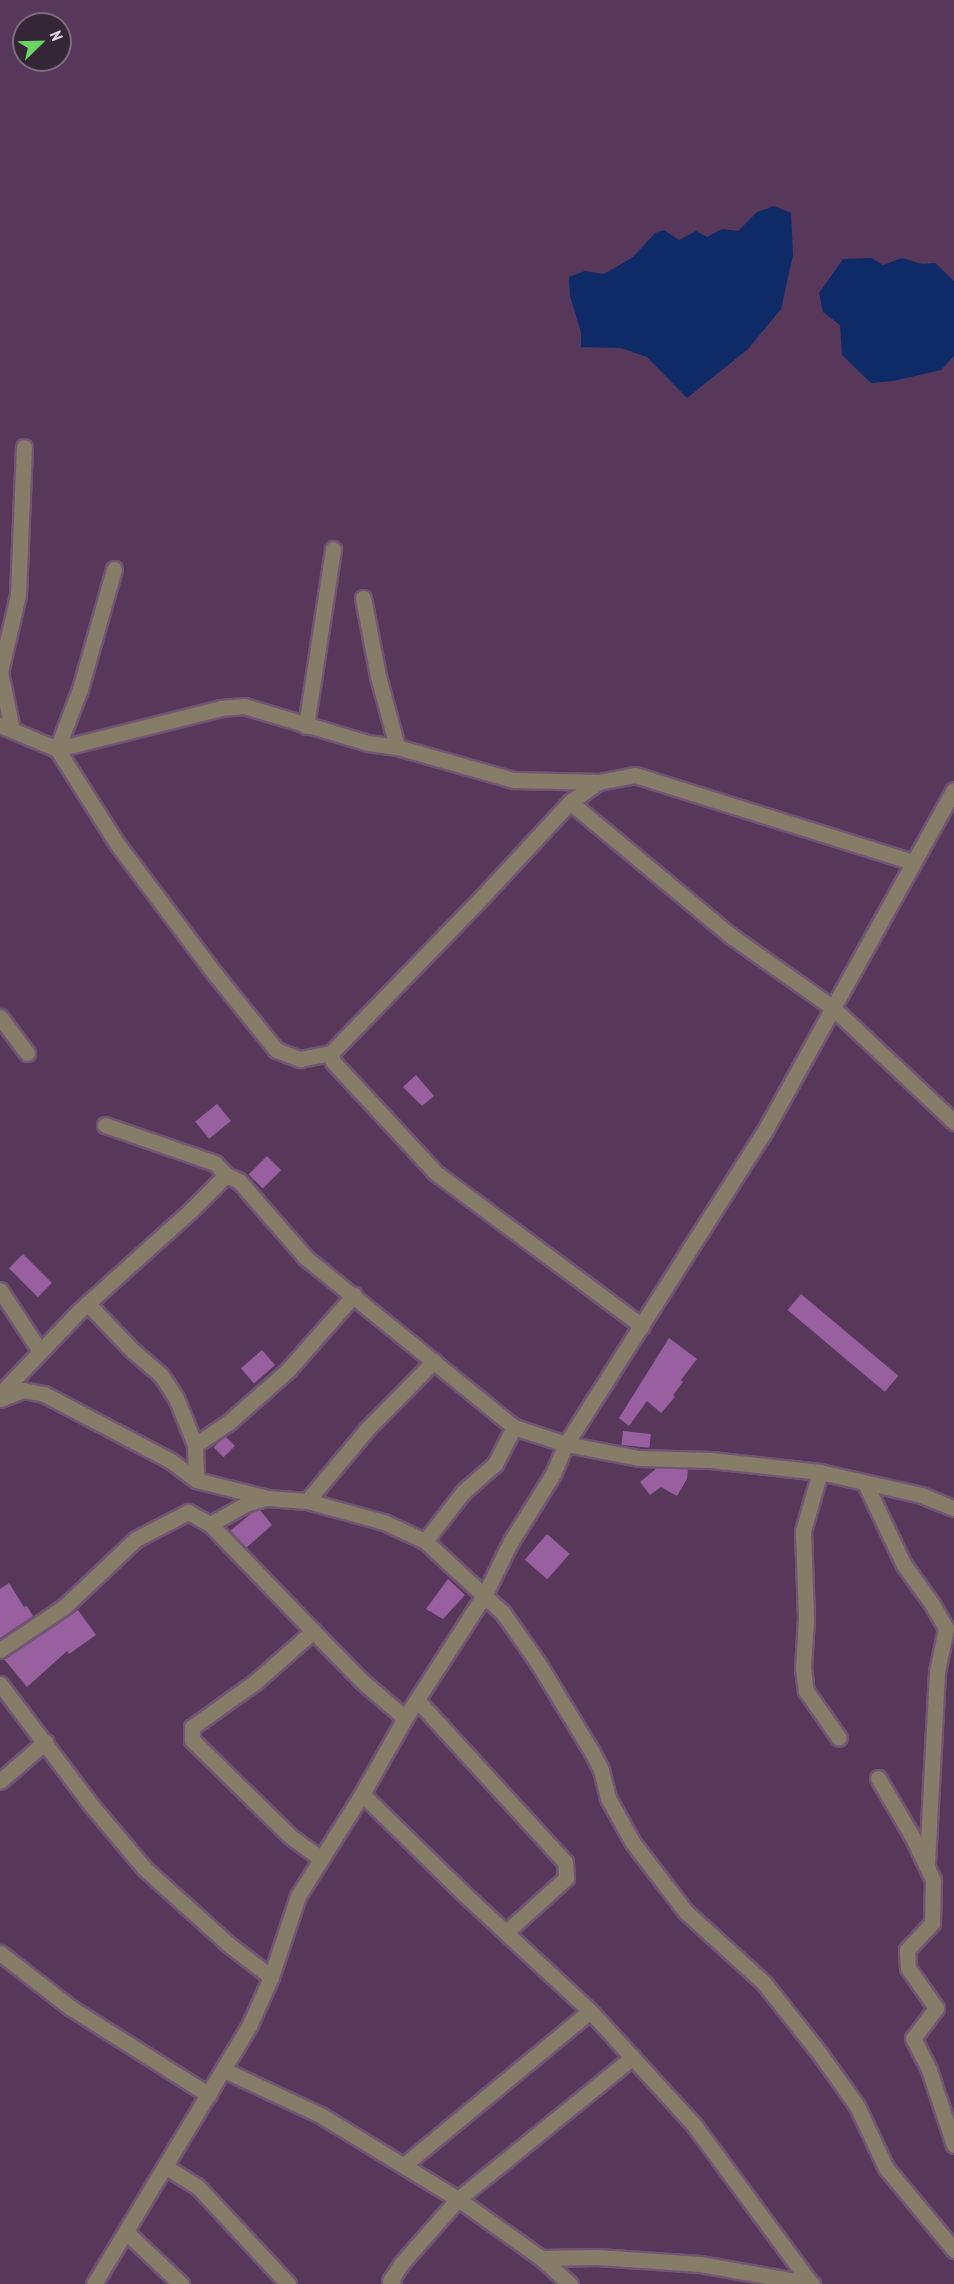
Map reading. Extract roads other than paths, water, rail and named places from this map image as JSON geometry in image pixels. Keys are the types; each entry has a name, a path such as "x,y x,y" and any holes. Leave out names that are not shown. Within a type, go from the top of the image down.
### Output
{"street":[{"path":"24,447 18,595 0,672 6,727 57,749 118,845 214,974 276,1050 300,1059 331,1053 483,896 570,802 599,782"},
{"path":"306,726 333,549"},
{"path":"57,749 80,689 114,570"},
{"path":"363,598 378,676 397,747"},
{"path":"57,749 221,708 244,706 368,743 397,747 514,780 599,782 635,775 912,862"},
{"path":"94,2284 250,2024 271,1977 298,1896 362,1794 405,1718 485,1594 510,1544 553,1474 566,1444 763,1134 832,1006 954,790"},
{"path":"570,802 731,936 832,1006 954,1122"},
{"path":"0,1017 27,1053"},
{"path":"331,1053 333,1062 435,1172 642,1326"},
{"path":"105,1125 215,1163 226,1175 239,1181 306,1258 514,1427 566,1444 639,1458 711,1460 820,1472 921,1495 954,1508"},
{"path":"0,1397 40,1351 226,1175"},
{"path":"0,1290 40,1351"},
{"path":"195,1445 228,1422 288,1370 354,1295"},
{"path":"88,1304 132,1350 161,1375 180,1405 195,1445 196,1480"},
{"path":"306,1501 368,1428 434,1361"},
{"path":"0,1397 23,1390 44,1394 171,1461 196,1480 267,1498 306,1501 384,1522 425,1541 485,1594 503,1613 538,1663 592,1752 601,1770 608,1798 633,1843 686,1912 764,1983 806,2036 856,2106 886,2168 954,2250"},
{"path":"425,1541 463,1492 495,1464 514,1427"},
{"path":"820,1472 803,1531 806,1619 803,1668 806,1691 839,1738"},
{"path":"865,1483 904,1564 946,1628 937,1672 927,1866"},
{"path":"210,1524 248,1503 267,1498"},
{"path":"0,1650 58,1612 121,1552 151,1530 188,1512 210,1524 363,1682 405,1718"},
{"path":"313,1631 261,1677 192,1726 192,1740 290,1836 320,1858"},
{"path":"0,1684 92,1806 144,1868 228,1944 271,1977"},
{"path":"417,1700 566,1862 566,1878 506,1932"},
{"path":"0,1781 45,1742"},
{"path":"878,1778 933,1880 932,1923 907,1950 908,1968 936,2008 913,2038 929,2070 954,2145"},
{"path":"362,1794 590,2011 633,2057 694,2125 811,2283"},
{"path":"3,1962 209,2095"},
{"path":"404,2165 590,2011"},
{"path":"393,2284 390,2281 401,2264 458,2199 633,2057"},
{"path":"224,2070 322,2116 404,2165 458,2199 541,2258 570,2284"},
{"path":"166,2167 197,2187 288,2284"},
{"path":"126,2232 181,2284"},
{"path":"541,2258 597,2257 700,2265 811,2283"}],"water":[{"path":"774,206 791,213 793,255 781,309 748,349 687,398 647,357 621,348 581,347 581,332 570,296 569,277 585,271 603,274 613,269 633,257 655,233 664,230 679,240 696,231 707,237 722,229 738,231 757,212"},
{"path":"872,258 883,265 902,258 922,264 935,263 954,281 954,356 941,370 893,381 871,383 842,355 840,325 823,312 819,293 843,259"}]}
